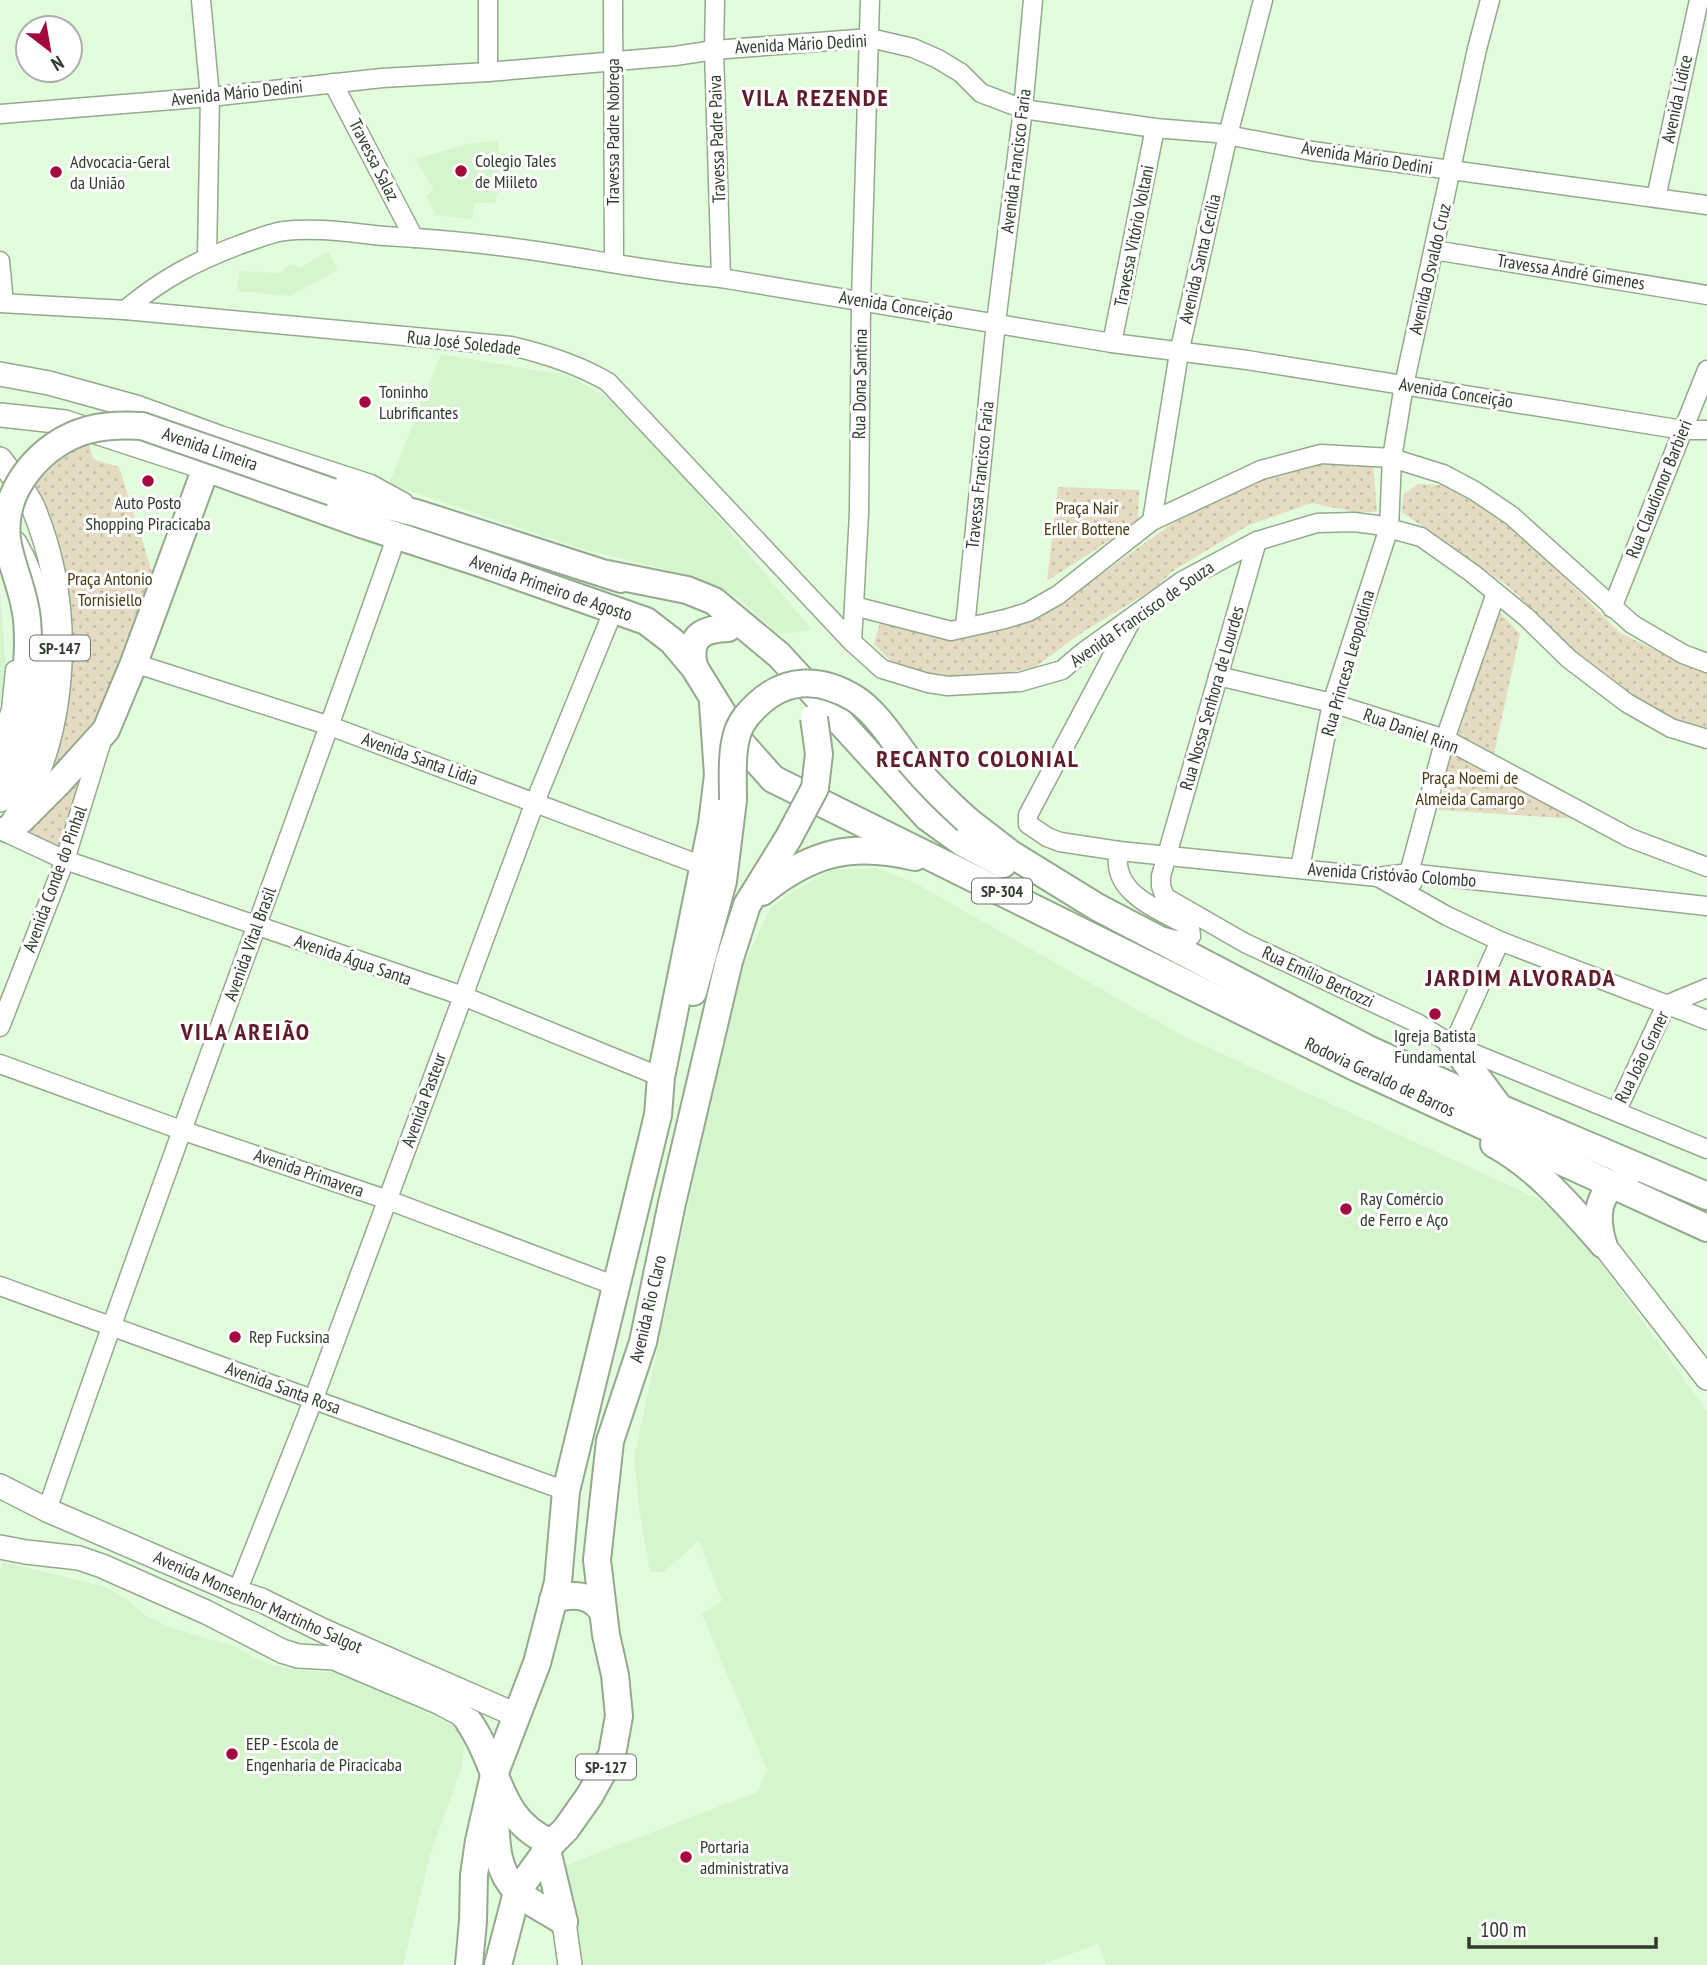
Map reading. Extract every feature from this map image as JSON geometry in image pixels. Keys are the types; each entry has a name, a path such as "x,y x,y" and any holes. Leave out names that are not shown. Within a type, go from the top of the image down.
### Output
{"highway":[{"name":"Avenida Limeira","path":"0,779 25,708 29,645 26,609 7,538 10,507 21,480 41,456 60,443 86,430 115,424 142,426 332,492 416,513"},
{"name":"Avenida Primeiro de Agosto","path":"206,468 646,621 673,641 694,667 741,743 773,779 1058,918"},
{"name":"Avenida Conde do Pinhal","path":"5,833 22,820 106,730 134,663 206,468"},
{"name":"Avenida Primeiro de Agosto","path":"416,513 607,573 684,602 728,628 774,668 814,718"},
{"name":"Avenida Primeiro de Agosto","path":"607,573 687,590 714,601 779,655 927,817 963,843 1097,907"},
{"path":"694,667 691,652 697,637 711,629 728,628"},
{"path":"658,1115 680,1047 723,881 733,800 737,732 744,718 775,690 797,684 826,684 855,699 913,766 967,820 1011,854 1097,907"},
{"name":"Avenida Rio Claro","path":"479,1842 494,1775 537,1663 558,1582 566,1491 658,1115 661,1077 712,824 718,775 713,698"},
{"name":"Avenida Rio Claro","path":"517,1892 590,1795 612,1755 619,1716 597,1560 610,1440 643,1342 720,996 747,905 789,837 815,788 819,754 814,718"},
{"path":"747,905 785,874 812,859 852,850 897,853 947,864"},
{"name":"Rodovia Geraldo de Barros","path":"1097,907 1368,1049 1707,1196"},
{"name":"Rodovia Geraldo de Barros","path":"1058,918 1357,1068 1707,1228"},
{"path":"1453,1045 1500,1108"},
{"path":"1357,1068 1507,1151 1561,1197 1603,1244"},
{"path":"1603,1244 1597,1219 1599,1205 1605,1193 1626,1178 1640,1179 1707,1202"},
{"path":"553,1600 570,1596 589,1598 597,1602 603,1612"},
{"path":"469,1722 485,1748 494,1775 515,1817 524,1828 550,1847 564,1922"},
{"path":"469,1722 477,1743 475,1797 479,1842 474,1875 470,1965"},
{"path":"494,1775 497,1855 505,1875 517,1892 564,1922"},
{"name":"SP-127","path":"498,1965 517,1892"},
{"path":"508,1927 523,1918 539,1916 564,1922"}],"main road":[{"name":"Avenida Primeiro de Agosto","path":"0,374 48,383 136,407 369,486 416,513"},
{"name":"Avenida Primeiro de Agosto","path":"0,415 65,422 206,468"},
{"name":"SP-147","path":"0,458 33,508 52,571 60,616 60,682 52,717 36,775 22,807 5,833"},
{"name":"SP-147","path":"0,520 31,576 43,617 44,661 41,698 34,729 20,766 0,800"},
{"path":"1603,1244 1707,1378"},
{"name":"Avenida Monsenhor Martinho Salgot","path":"0,1486 47,1510 261,1600 324,1631 516,1715"},
{"name":"Avenida Monsenhor Martinho Salgot","path":"0,1547 79,1558 206,1612 282,1651 298,1656 334,1658 459,1713 469,1722"},
{"path":"206,1612 242,1618 254,1616 261,1608 261,1600"},
{"path":"564,1922 570,1965"}],"street":[{"path":"201,0 210,97 207,257"},
{"path":"488,0 488,72"},
{"name":"Travessa Padre Nobrega","path":"613,0 614,263"},
{"name":"Travessa Padre Paiva","path":"715,0 721,278"},
{"name":"Rua Dona Santina","path":"852,642 859,513 861,300 870,0"},
{"name":"Avenida Francisco Faria","path":"996,322 1023,109 1033,0"},
{"name":"Avenida Santa Cecília","path":"1152,521 1179,353 1228,135 1262,0"},
{"name":"Avenida Osvaldo Cruz","path":"1392,458 1404,385 1490,0"},
{"name":"Avenida Lídice","path":"1656,198 1699,0"},
{"name":"Avenida Mário Dedini","path":"0,114 210,97 382,78 488,72 870,38 912,48 937,59 961,73 981,93 1023,109 1155,128 1228,135 1312,151 1707,205"},
{"name":"Travessa Salaz","path":"333,83 414,237"},
{"name":"Travessa Vitório Voltani","path":"1112,343 1155,128"},
{"name":"Avenida Conceição","path":"125,310 153,286 207,257 268,235 285,231 322,231 414,237 721,278 1112,343 1247,360 1683,430 1707,430"},
{"name":"Travessa André Gimenes","path":"1434,250 1707,295"},
{"path":"0,261 2,303"},
{"name":"Rua José Soledade","path":"2,303 125,310 511,346 582,367 608,382 852,642"},
{"name":"Travessa Francisco Faria","path":"965,627 996,322"},
{"name":"Rua Claudionor Barbieri","path":"1612,608 1707,370"},
{"path":"854,606 951,631 1028,612 1058,595 1152,521 1261,470 1321,454 1392,458 1443,474 1475,491 1512,516 1632,624 1683,654 1707,663"},
{"name":"Rua Princesa Leopoldina","path":"1300,868 1332,704 1389,528 1392,458"},
{"name":"Avenida Francisco de Souza","path":"852,642 882,669 906,677 948,686 1020,682 1062,670 1182,581 1257,541 1317,523 1354,522 1421,537 1443,551 1526,617 1569,659 1627,703 1671,727 1707,738"},
{"name":"Avenida Vital Brasil","path":"47,1510 181,1130 397,536"},
{"name":"Rua Nossa Senhora de Lourdes","path":"1166,856 1257,541"},
{"path":"0,564 15,618 17,656 11,710 0,741"},
{"path":"1420,901 1409,873 1445,740 1496,593"},
{"name":"Avenida Pasteur","path":"237,1592 314,1398 535,802 614,609"},
{"name":"Avenida Cristóvão Colombo","path":"1133,617 1028,816 1028,824 1035,830 1060,842 1166,856 1378,877 1409,873 1707,906"},
{"name":"Avenida Santa Lidia","path":"134,663 330,726 703,866"},
{"name":"Rua Daniel Rinn","path":"1218,676 1332,704 1445,740 1630,838 1707,867"},
{"name":"Avenida Conde do Pinhal","path":"0,1027 65,860 106,730"},
{"name":"Avenida Água Santa","path":"5,833 65,860 463,996 661,1077"},
{"path":"1119,850 1116,864 1121,881 1138,898 1190,927 1191,936 1180,942 1133,927"},
{"path":"1138,898 1148,897 1161,886 1166,856"},
{"path":"1378,877 1500,941 1707,1020"},
{"name":"Rua Emílio Bertozzi","path":"1161,886 1165,897 1245,943 1417,1023 1453,1045 1707,1149"},
{"path":"1191,932 1214,934 1245,943"},
{"path":"1453,1045 1500,941"},
{"name":"Rua João Graner","path":"1616,1110 1666,1005 1707,988"},
{"name":"Avenida Primavera","path":"0,1064 181,1130 388,1200 617,1286"},
{"name":"Avenida Santa Rosa","path":"0,1286 566,1491"}],"shaded area":[{"name":"Colegio Tales de Miileto","path":"498,141 500,182 495,203 475,203 472,219 436,215 426,196 434,190 415,159 472,143"},
{"path":"328,251 338,270 290,296 236,291 240,271 279,273 290,264 300,268"},
{"path":"441,354 571,376 615,403 676,467 812,630 777,634 738,598 695,577 579,548 389,484"},
{"path":"0,588 6,672 0,704"},
{"path":"877,868 913,882 1185,1037 1552,1205 1588,1245 1707,1411 1707,1965 1106,1965 1098,1944 1041,1965 577,1965 559,1868 757,1792 767,1770 702,1614 722,1601 699,1541 664,1572 650,1572 634,1457 737,979 770,908 831,870"},
{"name":"EEP - Escola de Engenharia de Piracicaba","path":"3,1562 103,1586 128,1600 146,1616 172,1628 233,1646 265,1663 295,1670 341,1673 455,1726 465,1741 462,1767 431,1852 403,1965 0,1965 0,1570"}],"green space":[{"name":"Praça Antonio Tornisiello","path":"86,432 93,459 119,467 159,594 65,860 20,838 59,782 54,756 66,694 24,476"},
{"path":"1322,458 1373,464 1377,512 1354,512 1312,503 1249,525 1174,570 1155,588 1080,634 1034,668 984,676 930,677 890,660 874,644 882,616 970,635 1011,627 1061,603 1170,525 1217,499 1263,477"},
{"path":"1418,484 1442,485 1482,505 1518,531 1620,633 1682,663 1707,669 1707,729 1671,720 1627,697 1569,650 1509,587 1402,512 1403,495"},
{"name":"Praça Nair Erller Bottene","path":"1058,487 1139,490 1138,522 1047,581"},
{"path":"1496,608 1520,634 1494,754 1458,736"},
{"name":"Praça Noemi de Almeida Camargo","path":"1452,750 1578,819 1439,810"}],"place":[{"name":"Colegio Tales de Miileto","path":"461,171"},
{"name":"Advocacia-Geral da União","path":"56,172"},
{"name":"Toninho Lubrificantes","path":"365,402"},
{"name":"Auto Posto Shopping Piracicaba","path":"148,481"},
{"name":"Igreja Batista Fundamental","path":"1435,1014"},
{"name":"Ray Comércio de Ferro e Aço","path":"1346,1209"},
{"name":"Rep Fucksina","path":"235,1337"},
{"name":"EEP - Escola de Engenharia de Piracicaba","path":"232,1754"},
{"name":"Portaria administrativa","path":"686,1857"}],"district":[{"name":"VILA REZENDE","path":"816,98"},
{"name":"RECANTO COLONIAL","path":"978,759"},
{"name":"JARDIM ALVORADA","path":"1521,978"},
{"name":"VILA AREIÃO","path":"246,1032"}]}
